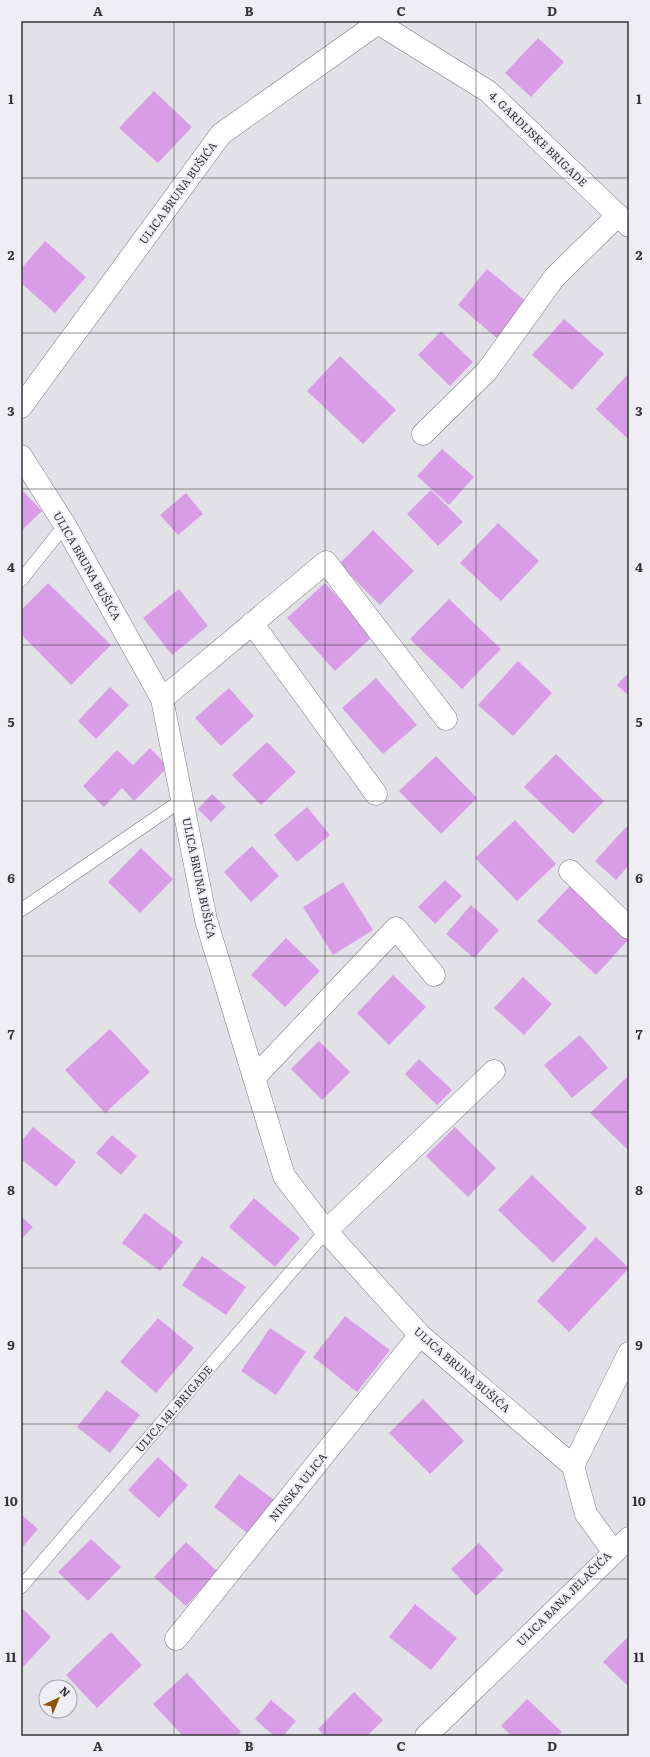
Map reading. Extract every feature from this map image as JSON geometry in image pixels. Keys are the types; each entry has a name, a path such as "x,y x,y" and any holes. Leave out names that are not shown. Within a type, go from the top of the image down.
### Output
{"street":[{"name":"4. GARDIJSKE BRIGADE","path":"378,22 489,92 624,221"},
{"name":"ULICA BRUNA BUŠIĆA","path":"21,407 221,134 378,22"},
{"path":"423,434 487,372 554,278 624,221"},
{"name":"ULICA BRUNA BUŠIĆA","path":"21,456 65,525 162,699 206,920 284,1176 326,1231 420,1334 573,1466"},
{"path":"162,699 326,562 446,719"},
{"path":"252,623 376,794"},
{"path":"570,871 629,928"},
{"path":"254,1078 396,928 434,975"},
{"path":"326,1231 494,1071"},
{"name":"NINSKA ULICA","path":"176,1639 420,1334"},
{"path":"573,1466 629,1353"},
{"name":"ULICA BANA JELAČIĆA","path":"426,1736 621,1544 586,1514 573,1466"}],"lane":[{"path":"21,580 65,525"},
{"path":"21,910 182,800"},
{"name":"ULICA 141. BRIGADE","path":"21,1587 326,1231"}],"building":[{"path":"538,38 564,62 531,97 505,73"},
{"path":"154,91 192,127 158,163 119,128"},
{"path":"45,241 86,277 55,313 21,283 21,269"},
{"path":"487,269 528,303 498,339 458,305"},
{"path":"564,319 604,354 572,390 532,355"},
{"path":"441,331 473,362 450,386 418,355"},
{"path":"340,356 396,410 363,444 307,391"},
{"path":"628,374 629,437 627,438 596,409"},
{"path":"442,449 474,477 449,505 417,476"},
{"path":"21,489 42,511 21,531"},
{"path":"431,490 463,522 438,546 407,514"},
{"path":"186,493 203,514 178,535 160,515"},
{"path":"498,523 539,561 501,601 460,563"},
{"path":"373,530 414,571 380,605 339,564"},
{"path":"48,583 111,645 71,685 21,634 21,610"},
{"path":"325,583 373,636 335,671 287,618"},
{"path":"179,589 208,626 172,655 143,618"},
{"path":"449,599 501,649 462,689 410,639"},
{"path":"518,661 552,693 513,736 478,705"},
{"path":"629,672 629,696 617,685"},
{"path":"376,678 417,725 383,754 342,708"},
{"path":"110,687 129,705 96,739 78,721"},
{"path":"229,688 254,716 221,746 195,718"},
{"path":"267,742 296,772 261,805 232,775"},
{"path":"150,748 168,767 134,801 122,788 104,807 83,786 117,750 133,765"},
{"path":"556,754 604,801 573,834 524,787"},
{"path":"436,756 477,798 441,834 399,791"},
{"path":"212,794 226,807 211,822 198,809"},
{"path":"307,807 330,835 297,862 274,835"},
{"path":"515,820 556,864 517,901 475,858"},
{"path":"628,825 629,865 616,880 595,861"},
{"path":"252,846 279,876 251,902 224,872"},
{"path":"141,848 173,879 140,913 108,882"},
{"path":"445,880 462,896 435,924 418,907"},
{"path":"343,882 373,930 333,955 303,907"},
{"path":"571,885 629,939 596,975 537,921"},
{"path":"471,905 499,930 474,958 446,934"},
{"path":"286,938 320,971 285,1007 251,975"},
{"path":"393,975 426,1007 389,1045 357,1013"},
{"path":"523,977 552,1004 524,1035 494,1008"},
{"path":"110,1029 150,1072 105,1113 65,1070"},
{"path":"580,1035 608,1068 572,1098 544,1065"},
{"path":"319,1041 350,1072 322,1100 291,1069"},
{"path":"419,1059 452,1090 437,1105 405,1074"},
{"path":"627,1077 629,1079 629,1151 590,1113"},
{"path":"33,1127 76,1162 56,1187 21,1159 21,1142"},
{"path":"455,1127 496,1168 468,1197 426,1156"},
{"path":"112,1135 137,1156 121,1175 96,1153"},
{"path":"532,1175 587,1228 553,1263 498,1210"},
{"path":"254,1198 300,1238 275,1267 229,1227"},
{"path":"145,1213 183,1242 160,1271 122,1243"},
{"path":"21,1216 33,1227 21,1239"},
{"path":"596,1237 629,1268 569,1332 537,1301"},
{"path":"202,1256 246,1287 226,1315 182,1285"},
{"path":"345,1316 390,1350 357,1392 313,1357"},
{"path":"158,1318 194,1348 156,1393 120,1362"},
{"path":"270,1328 306,1352 276,1395 241,1371"},
{"path":"107,1390 140,1415 110,1453 77,1427"},
{"path":"423,1399 464,1441 430,1474 389,1433"},
{"path":"158,1457 188,1485 159,1518 128,1490"},
{"path":"239,1474 277,1502 251,1536 214,1507"},
{"path":"21,1514 38,1529 21,1549"},
{"path":"91,1539 121,1567 88,1601 58,1572"},
{"path":"186,1542 217,1571 186,1606 154,1577"},
{"path":"479,1543 504,1570 476,1596 451,1569"},
{"path":"415,1604 457,1638 431,1670 389,1637"},
{"path":"23,1609 51,1637 22,1668 21,1611"},
{"path":"111,1632 142,1665 97,1708 78,1688 78,1679 70,1679 66,1675"},
{"path":"629,1636 629,1687 603,1662"},
{"path":"187,1673 241,1732 237,1736 183,1736 153,1704"},
{"path":"354,1692 383,1720 367,1736 325,1736 318,1729"},
{"path":"527,1699 562,1732 558,1736 512,1736 501,1726"},
{"path":"271,1700 296,1721 283,1736 274,1736 255,1719"}]}
